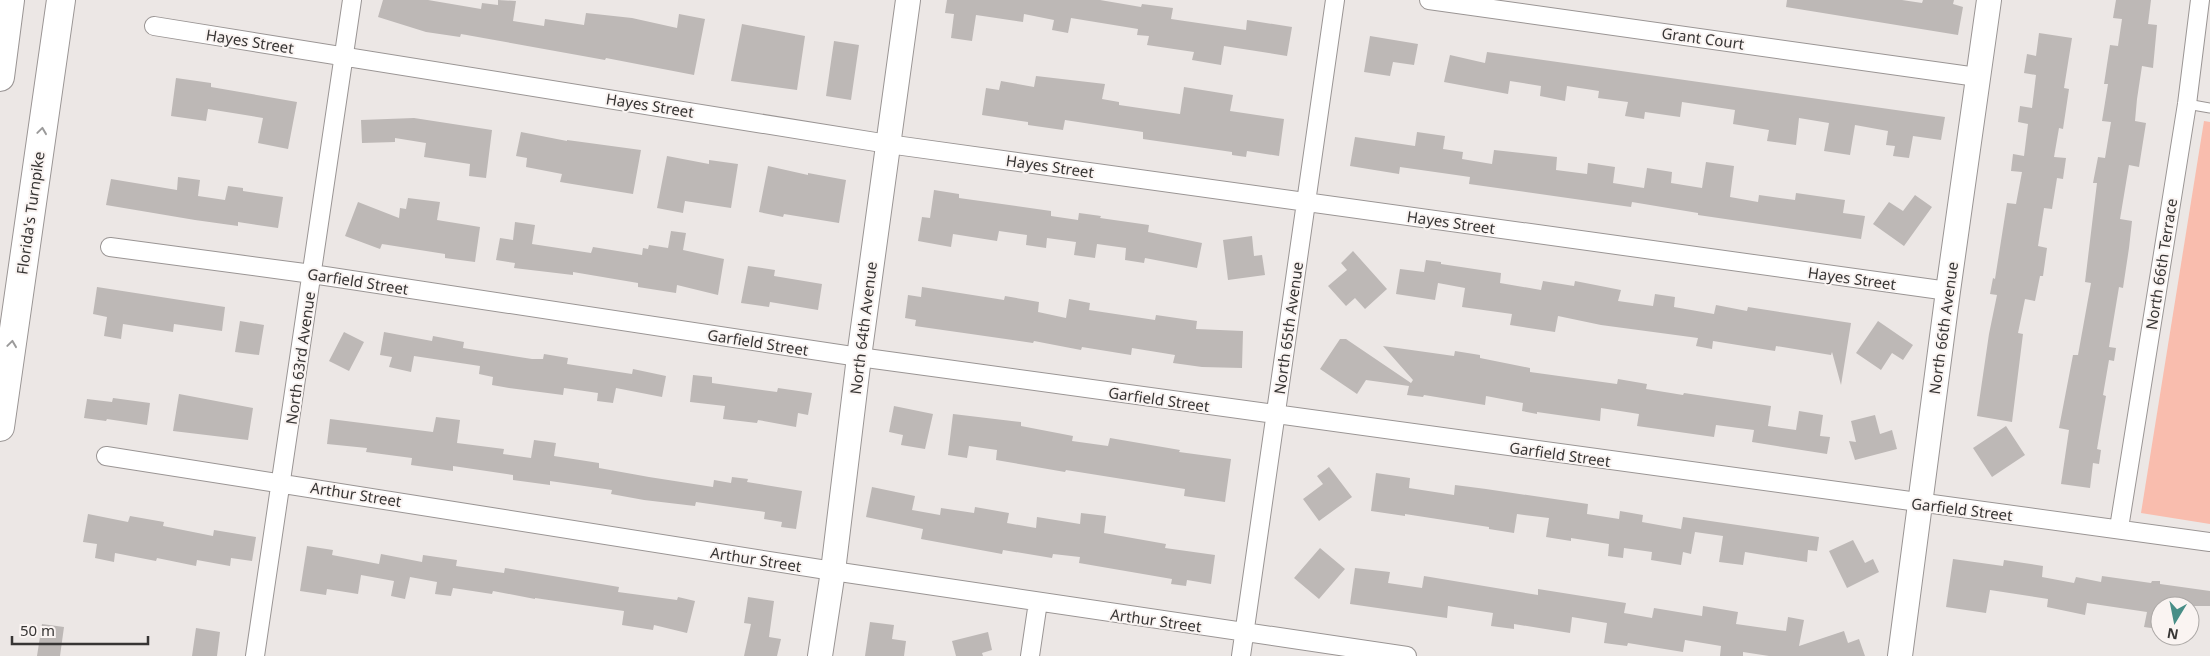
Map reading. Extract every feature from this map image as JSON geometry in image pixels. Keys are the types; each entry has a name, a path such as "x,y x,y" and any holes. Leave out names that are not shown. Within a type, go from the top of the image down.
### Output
{"highway":[{"path":"0,77 10,0"},
{"name":"Florida's Turnpike","path":"0,427 61,0"}],"street":[{"name":"North 63rd Avenue","path":"255,656 352,0"},
{"name":"North 64th Avenue","path":"820,656 833,571 859,357 908,0"},
{"name":"North 65th Avenue","path":"1241,656 1335,0"},
{"name":"Grant Court","path":"1429,0 1977,77"},
{"name":"North 66th Avenue","path":"1900,656 1977,77 1989,0"},
{"name":"North 66th Terrace","path":"2119,528 2187,104 2200,0"},
{"name":"Hayes Street","path":"154,26 344,55 888,144 1948,291"},
{"name":"Garfield Street","path":"110,247 312,274 859,357 1920,504 2119,528 2210,542"},
{"name":"Arthur Street","path":"106,456 282,482 833,571 1407,656"},
{"path":"1030,656 1038,602"}],"lane":[{"path":"2187,104 2210,108"}],"shaded area":[{"path":"2204,121 2210,122 2210,524 2141,513"}],"building":[{"path":"383,0 428,0 481,9 482,3 498,5 498,0 516,1 513,21 544,26 545,19 584,25 586,13 632,18 677,28 679,14 705,19 694,75 461,34 460,37 426,32 378,17"},
{"path":"947,0 1100,0 1141,7 1142,4 1173,8 1171,19 1246,30 1247,20 1292,27 1287,56 1224,46 1221,65 1192,60 1194,52 1147,45 1149,36 1137,35 1138,29 1071,18 1068,33 1052,30 1054,20 1024,14 1023,22 976,15 972,41 951,38 954,14 945,13"},
{"path":"1787,0 1902,0 1922,3 1923,0 1954,0 1953,4 1963,7 1958,35 1786,7"},
{"path":"2116,0 2151,0 2148,24 2157,25 2153,68 2142,66 2137,99 2135,121 2146,123 2139,167 2129,165 2120,219 2132,221 2129,248 2123,288 2119,287 2109,347 2116,348 2114,361 2109,360 2103,395 2106,396 2097,449 2101,450 2099,464 2093,463 2090,488 2061,484 2069,430 2059,428 2073,355 2078,355 2091,283 2085,282 2097,183 2093,183 2098,157 2105,158 2111,122 2102,121 2108,84 2104,84 2110,45 2118,46 2122,19 2113,18"},
{"path":"742,24 805,36 797,90 731,81"},
{"path":"2039,33 2072,38 2064,88 2069,89 2063,129 2059,128 2054,157 2066,158 2063,179 2057,178 2052,209 2044,208 2038,246 2047,248 2043,276 2040,276 2035,301 2025,299 2018,333 2023,334 2012,422 1977,416 1989,334 1997,295 1990,294 1993,278 1995,279 2007,203 2016,204 2022,172 2011,171 2013,154 2024,156 2028,124 2018,122 2020,106 2032,108 2036,75 2024,73 2027,54 2036,56"},
{"path":"1370,36 1418,44 1414,65 1393,62 1390,76 1364,72"},
{"path":"834,41 859,45 851,100 826,96"},
{"path":"1487,52 1945,117 1941,140 1913,136 1909,158 1893,156 1895,146 1886,145 1888,131 1855,125 1850,155 1824,151 1829,123 1799,118 1796,145 1767,141 1769,130 1733,124 1735,110 1682,102 1680,117 1645,112 1644,119 1625,116 1628,102 1598,98 1599,91 1567,86 1565,101 1540,96 1541,86 1510,81 1508,94 1444,82 1450,55 1485,63"},
{"path":"1036,76 1105,84 1102,99 1119,102 1119,105 1180,114 1184,87 1233,95 1230,111 1284,119 1279,156 1247,151 1246,157 1232,155 1232,152 1143,139 1143,132 1065,120 1063,130 982,115 986,88 999,90 1001,81 1034,87"},
{"path":"176,78 211,83 211,87 297,102 288,149 258,143 263,118 208,109 206,121 171,116"},
{"path":"414,118 492,130 486,178 469,176 470,164 424,157 426,143 395,138 395,142 362,143 361,120"},
{"path":"521,132 567,141 641,150 633,194 560,182 562,174 526,167 527,158 516,156"},
{"path":"1417,132 1445,136 1443,149 1463,152 1462,159 1492,164 1494,150 1557,157 1556,170 1587,174 1588,163 1615,167 1613,183 1644,188 1647,168 1672,172 1671,183 1702,188 1706,162 1734,166 1730,197 1758,202 1759,195 1795,200 1796,193 1845,200 1843,213 1865,216 1861,239 1698,215 1698,213 1632,202 1631,207 1469,184 1470,177 1400,167 1399,174 1350,166 1355,137 1415,146"},
{"path":"667,156 709,164 709,160 738,164 731,208 685,201 683,213 657,208"},
{"path":"768,166 808,175 808,173 846,180 839,223 784,214 783,217 759,212"},
{"path":"178,177 200,180 198,196 225,200 228,186 243,188 243,191 283,197 278,228 238,222 238,226 106,205 111,179 177,190"},
{"path":"934,190 959,194 959,198 1051,211 1051,216 1078,220 1079,213 1149,225 1148,232 1202,243 1197,268 1145,258 1144,263 1125,260 1126,248 1097,244 1095,258 1074,255 1076,242 1047,238 1046,248 1026,245 1027,235 999,231 997,241 953,234 951,247 918,241 922,217 930,218"},
{"path":"1915,195 1932,207 1904,246 1873,224 1889,202 1903,211"},
{"path":"408,198 440,202 437,220 480,227 475,262 445,258 445,254 382,244 380,249 345,236 358,202 399,218 400,208 406,209"},
{"path":"515,222 535,225 532,244 591,253 593,247 642,255 643,248 648,249 649,245 668,248 671,231 686,233 683,250 724,259 718,295 677,285 676,293 638,287 638,283 573,272 573,275 514,268 515,263 496,260 500,238 513,240"},
{"path":"1252,236 1254,256 1262,255 1265,275 1228,280 1223,240"},
{"path":"1353,251 1387,289 1365,309 1355,298 1346,306 1328,286 1347,270 1341,263"},
{"path":"1426,260 1501,273 1500,283 1541,290 1543,281 1574,286 1575,281 1621,290 1618,301 1653,306 1655,294 1675,297 1674,307 1714,314 1716,305 1747,311 1748,307 1851,323 1841,385 1832,352 1831,355 1776,346 1775,351 1713,341 1712,349 1696,346 1698,338 1601,325 1558,316 1555,332 1510,325 1512,314 1462,307 1465,288 1438,283 1435,300 1396,294 1400,269 1424,272"},
{"path":"748,266 775,270 774,276 822,284 818,310 770,302 769,307 741,303"},
{"path":"97,287 225,307 222,331 174,324 173,332 123,324 121,339 104,336 107,317 93,314"},
{"path":"922,287 1004,300 1005,296 1039,302 1038,312 1066,318 1069,299 1090,303 1089,310 1155,320 1156,315 1197,321 1196,329 1243,331 1242,368 1202,367 1173,363 1175,355 1132,348 1131,355 1082,347 1081,350 1034,341 1033,343 915,326 916,320 905,318 908,295 921,297"},
{"path":"240,321 264,325 259,355 235,352"},
{"path":"1878,321 1913,345 1903,360 1892,353 1881,370 1856,353"},
{"path":"344,332 364,342 349,371 329,361"},
{"path":"384,332 432,341 433,336 464,342 463,348 532,359 543,359 544,354 568,358 567,364 632,374 633,369 666,376 662,397 616,388 613,403 597,401 598,393 564,388 563,395 509,388 492,385 493,377 479,374 480,366 414,356 411,372 389,367 392,357 380,355"},
{"path":"1340,339 1346,339 1411,383 1413,380 1383,346 1454,356 1455,351 1480,355 1480,358 1530,368 1530,372 1617,384 1618,379 1647,384 1646,389 1771,406 1768,426 1796,430 1799,411 1823,415 1820,436 1830,437 1827,454 1752,442 1754,430 1716,425 1714,437 1637,426 1639,414 1601,408 1600,421 1537,412 1537,414 1522,411 1523,403 1486,396 1485,405 1424,395 1423,397 1407,395 1409,386 1366,380 1357,394 1320,369"},
{"path":"693,375 712,377 712,383 777,392 778,388 812,393 808,415 798,413 796,427 758,420 757,423 723,419 725,406 690,402"},
{"path":"179,394 253,408 248,440 173,431"},
{"path":"113,398 150,403 147,425 107,419 106,421 84,418 87,399 112,402"},
{"path":"894,406 933,414 925,449 901,445 903,435 889,432"},
{"path":"953,414 1021,422 1021,426 1073,436 1072,441 1108,446 1110,438 1180,450 1179,452 1231,459 1225,502 1184,496 1185,489 996,460 997,450 969,446 967,458 948,455"},
{"path":"1875,415 1880,434 1892,430 1897,449 1855,460 1849,441 1856,442 1851,421"},
{"path":"436,417 460,420 457,443 504,449 503,454 531,458 534,440 556,443 554,456 599,463 599,468 713,487 714,480 731,483 732,477 748,479 747,482 802,491 796,529 781,527 782,522 764,519 765,512 696,502 695,506 644,500 611,494 612,490 550,481 550,485 513,480 513,475 453,466 453,471 411,465 412,458 366,452 367,448 327,444 330,419 433,432"},
{"path":"2006,426 2025,455 1992,477 1973,448"},
{"path":"1329,467 1352,497 1319,521 1303,499 1323,484 1317,476"},
{"path":"1376,473 1410,478 1409,488 1454,495 1455,485 1588,504 1587,514 1619,519 1620,511 1643,515 1642,522 1681,529 1683,517 1819,537 1817,551 1808,550 1807,562 1745,552 1743,565 1719,562 1723,536 1695,532 1691,554 1683,552 1681,565 1651,560 1652,552 1624,548 1623,558 1608,556 1609,544 1571,538 1571,541 1546,537 1549,518 1517,514 1514,533 1489,529 1489,527 1405,514 1405,516 1371,511"},
{"path":"872,487 915,496 912,510 940,515 941,508 974,513 975,507 1009,513 1007,523 1036,528 1037,517 1080,524 1081,513 1106,516 1104,533 1166,544 1165,548 1215,555 1211,584 1187,580 1186,586 1171,584 1172,579 1079,563 1080,557 1053,554 1052,558 1003,550 1002,554 921,539 923,529 866,517"},
{"path":"88,514 128,522 130,516 164,522 163,526 213,536 214,530 256,537 252,561 231,558 230,566 197,560 196,566 157,558 156,561 115,553 114,562 95,558 97,544 83,542"},
{"path":"1853,540 1865,563 1873,559 1879,572 1847,588 1829,551"},
{"path":"307,546 333,550 332,555 379,564 381,554 422,562 423,555 457,560 456,566 504,573 505,568 619,587 618,592 677,600 678,597 695,601 687,633 654,625 653,630 622,625 624,611 535,599 493,591 492,594 453,588 451,596 435,594 437,582 410,577 405,599 391,596 394,581 361,575 358,594 327,589 326,595 300,591"},
{"path":"1320,548 1345,569 1319,599 1294,578"},
{"path":"1953,559 2003,566 2004,560 2043,566 2042,577 2074,583 2076,577 2101,582 2102,576 2151,583 2152,581 2160,581 2160,584 2210,591 2210,606 2200,606 2200,596 2150,596 2150,628 2144,627 2147,612 2087,603 2085,615 2047,607 2048,599 1990,590 1986,613 1946,607"},
{"path":"1355,568 1390,572 1388,583 1422,588 1424,576 1538,595 1538,589 1626,603 1624,613 1652,618 1654,608 1702,616 1703,606 1738,612 1736,624 1786,631 1788,617 1804,620 1799,646 1844,631 1848,643 1859,639 1865,656 1769,656 1743,652 1743,656 1720,656 1721,646 1685,640 1683,652 1628,643 1627,646 1604,643 1607,623 1572,617 1570,633 1514,624 1514,629 1491,626 1493,613 1448,606 1447,618 1350,604"},
{"path":"748,597 774,601 769,637 781,639 777,656 744,656 751,624 744,623"},
{"path":"870,622 894,625 892,639 906,641 904,656 865,656"},
{"path":"42,624 64,627 60,656 37,656"},
{"path":"196,628 220,632 217,656 192,656"},
{"path":"988,632 992,650 982,653 983,656 956,656 952,641"}]}
